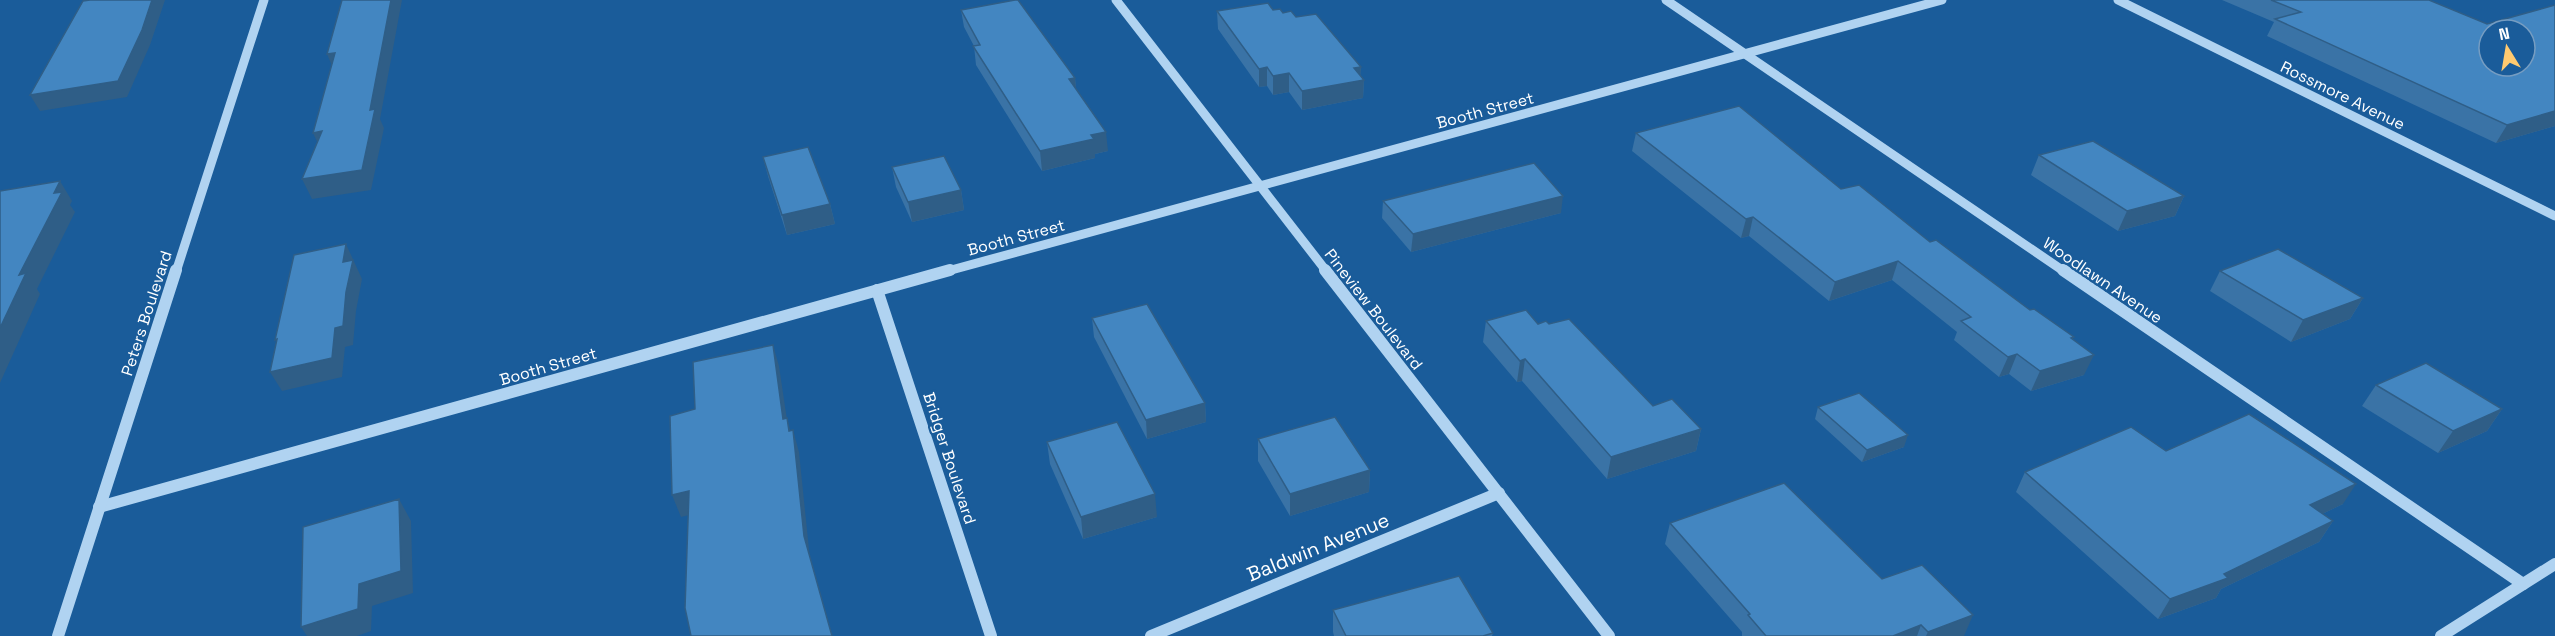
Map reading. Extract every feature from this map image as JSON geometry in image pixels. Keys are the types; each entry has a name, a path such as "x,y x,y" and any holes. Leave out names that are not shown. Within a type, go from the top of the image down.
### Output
{"street":[{"name":"Peters Boulevard","path":"58,636 264,0"},
{"name":"Pineview Boulevard","path":"1116,0 1609,636"},
{"name":"Woodlawn Avenue","path":"1666,0 2523,584"},
{"name":"Booth Street","path":"99,507 877,290 1942,0"},
{"name":"Rossmore Avenue","path":"2118,0 2555,216"},
{"name":"Bridger Boulevard","path":"877,290 991,636"},
{"name":"Baldwin Avenue","path":"1151,636 1499,493"},
{"path":"2441,636 2555,564"}],"building":[{"path":"152,0 142,30 118,81 30,95 83,1"},
{"path":"342,0 391,0 370,110 375,109 362,170 302,179 322,131 313,133 335,53 327,54"},
{"path":"1018,0 1075,78 1069,79 1106,132 1091,135 1094,139 1040,151 973,46 980,45 961,10"},
{"path":"2271,0 2429,0 2477,20 2477,78 2537,78 2537,18 2508,18 2555,5 2555,111 2507,125 2275,19 2301,12"},
{"path":"1268,3 1273,10 1280,9 1283,13 1291,11 1296,17 1316,14 1361,67 1354,68 1364,80 1302,91 1289,73 1273,76 1267,67 1259,69 1217,11"},
{"path":"1739,106 1841,189 1859,185 1930,242 1936,240 2030,310 2034,309 2074,337 2071,338 2094,355 2040,371 2017,354 2008,357 1961,321 1971,317 1898,261 1835,282 1753,217 1746,219 1636,133"},
{"path":"2093,141 2184,196 2127,211 2039,155"},
{"path":"808,147 830,204 782,215 763,157"},
{"path":"944,156 961,190 908,202 892,167"},
{"path":"1534,163 1563,196 1413,234 1383,201"},
{"path":"60,181 54,193 62,192 19,275 26,273 0,328 0,191"},
{"path":"346,244 343,262 353,260 346,292 343,326 335,328 332,358 270,372 294,255"},
{"path":"2278,249 2363,298 2303,320 2220,271"},
{"path":"1147,304 1205,403 1146,420 1092,318"},
{"path":"1526,310 1538,324 1569,319 1653,406 1672,399 1701,429 1611,457 1525,359 1520,361 1486,321"},
{"path":"773,345 783,419 787,418 789,431 793,430 804,536 832,636 691,636 685,608 689,491 672,495 670,416 695,409 693,362"},
{"path":"2426,363 2502,409 2453,431 2376,385"},
{"path":"1859,393 1908,435 1867,450 1818,407"},
{"path":"2249,414 2356,484 2310,505 2333,521 2224,574 2228,578 2170,599 2025,472 2131,427 2166,451"},
{"path":"1335,417 1370,470 1290,494 1258,439"},
{"path":"1117,422 1155,494 1081,517 1047,442"},
{"path":"1784,483 1882,579 1922,565 1973,615 1928,632 1921,625 1893,636 1766,636 1748,615 1750,614 1670,523"},
{"path":"399,499 401,571 359,584 358,609 301,627 303,527"},
{"path":"1459,576 1493,633 1483,636 1346,636 1333,610"}]}
